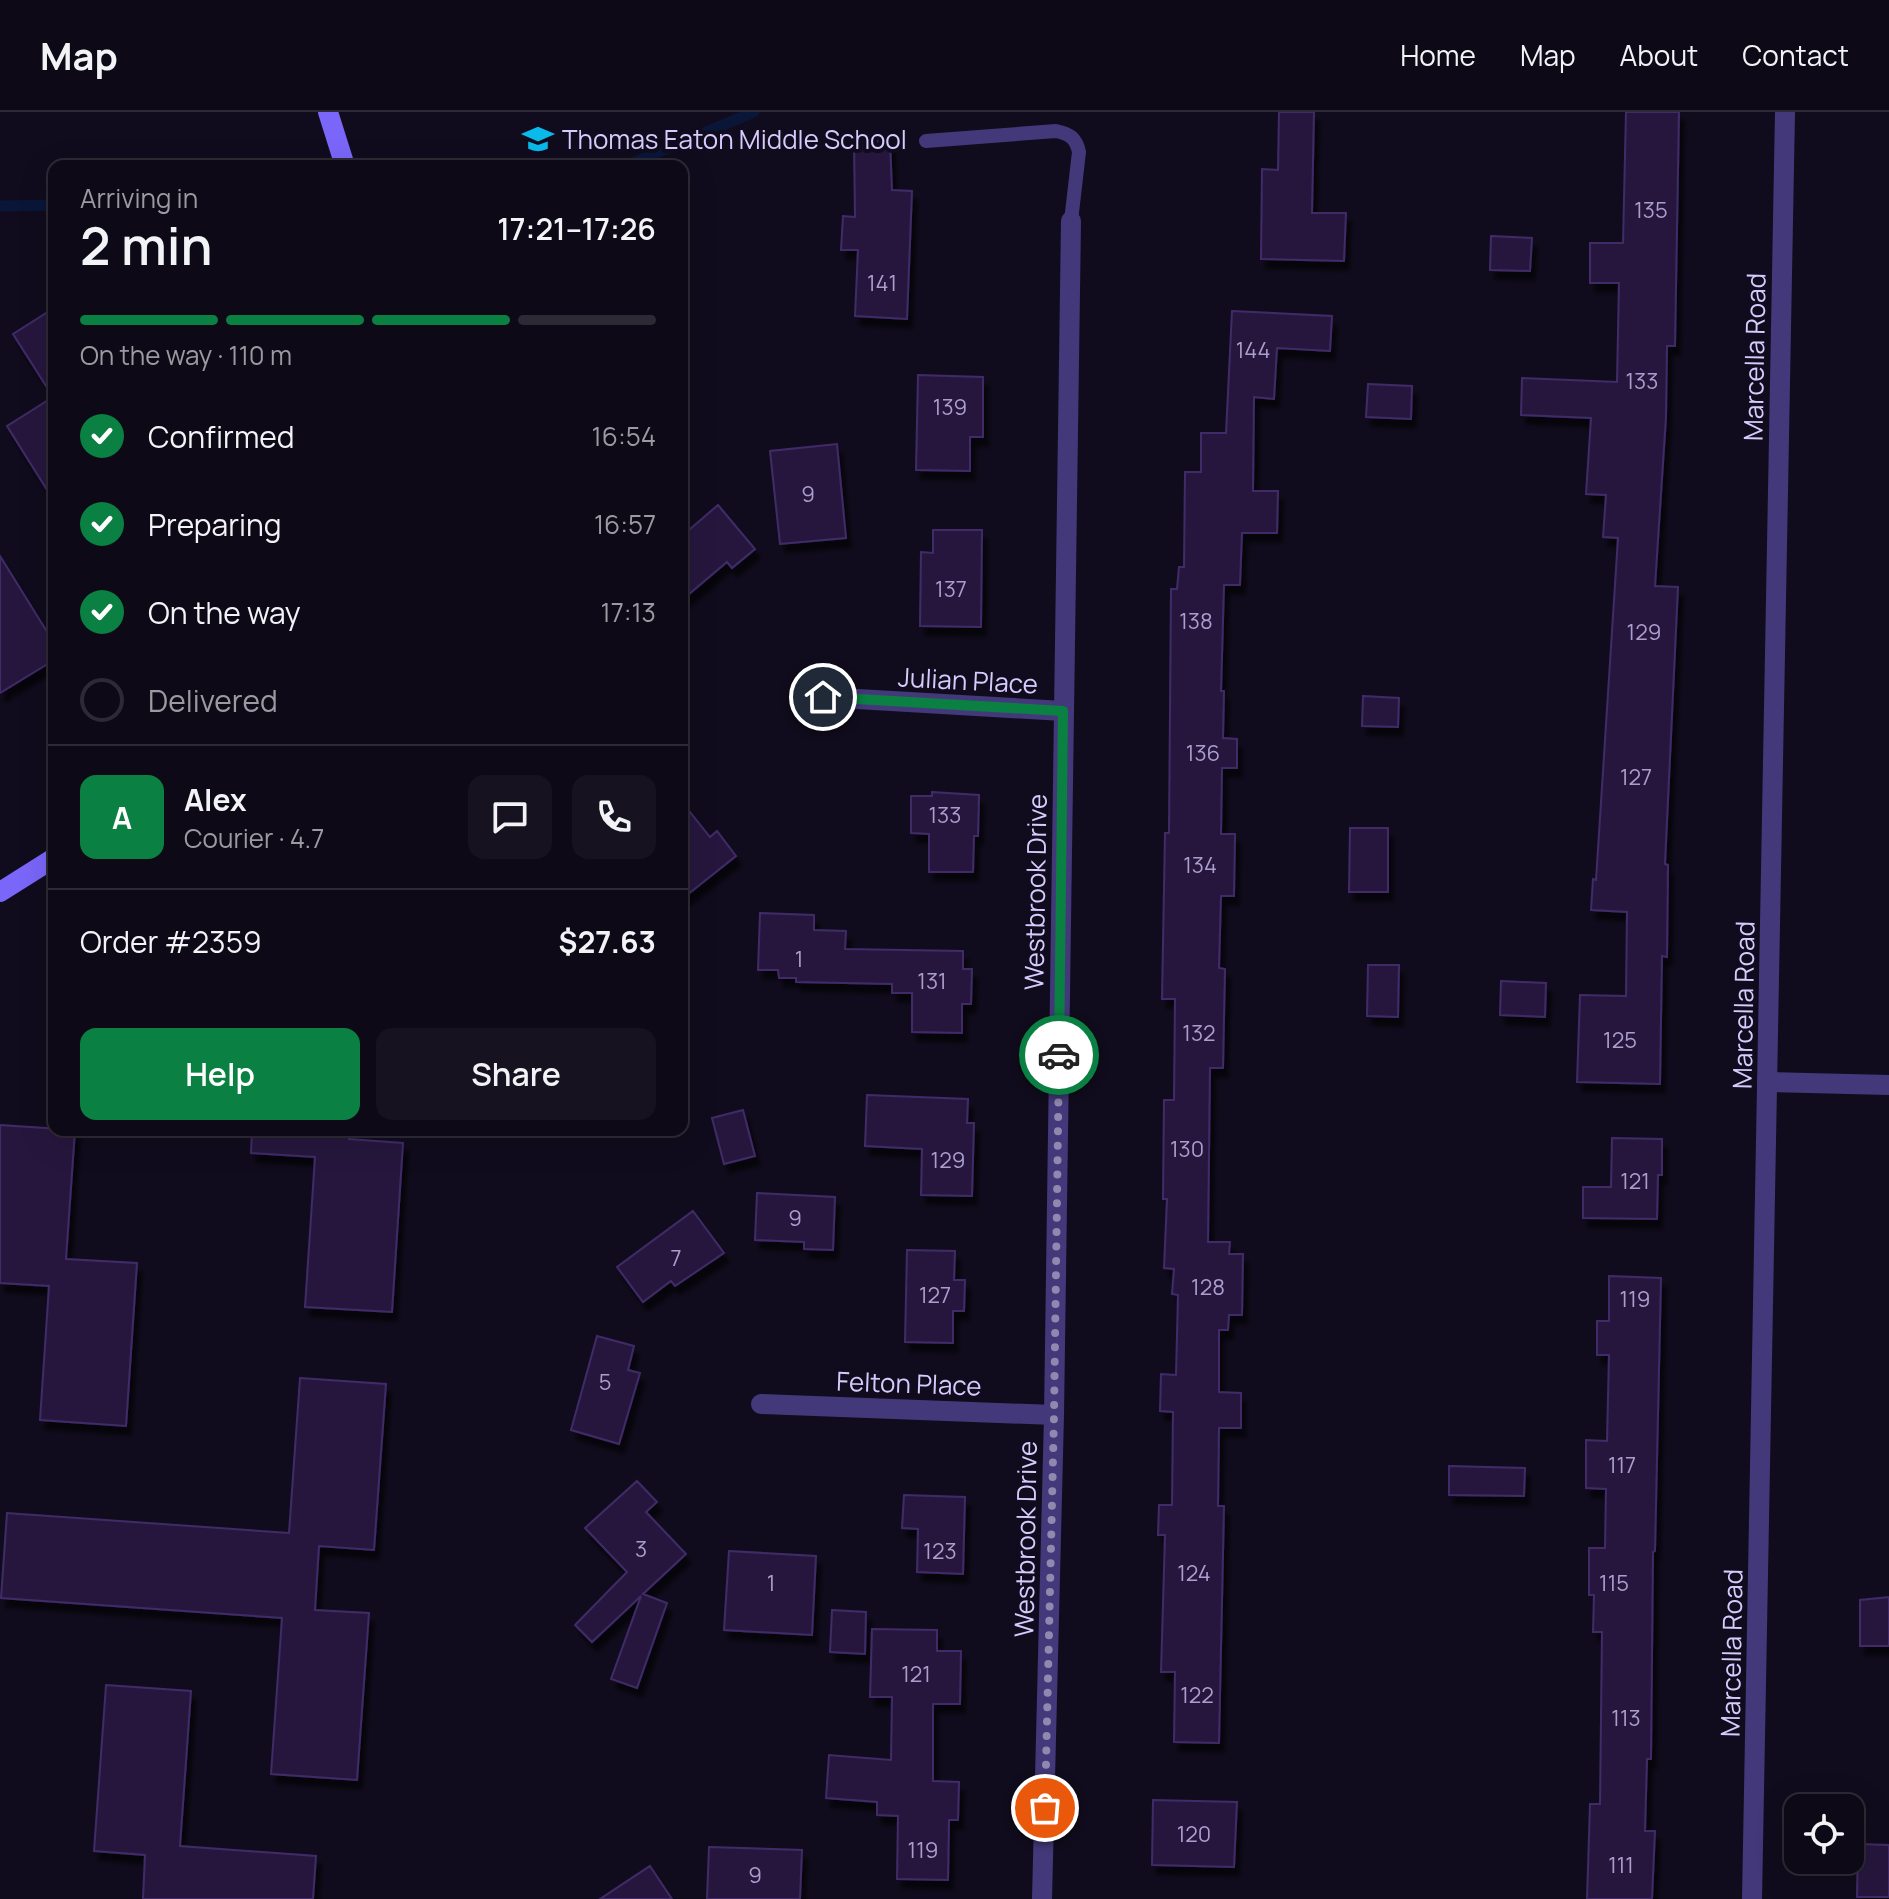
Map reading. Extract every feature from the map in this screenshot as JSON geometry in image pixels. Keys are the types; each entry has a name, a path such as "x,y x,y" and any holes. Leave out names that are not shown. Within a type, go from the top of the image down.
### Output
{"main road":[{"path":"328,112 343,160"},
{"path":"0,892 48,862"}],"street":[{"name":"Marcella Road","path":"1752,1899 1785,112"},
{"name":"Westbrook Drive","path":"1042,1899 1054,1415 1071,221"},
{"name":"Julian Place","path":"823,697 1063,711"},
{"path":"1767,1082 1889,1085"},
{"name":"Felton Place","path":"761,1404 1054,1415"}],"lane":[{"path":"926,141 1056,131 1068,134 1077,141 1079,152 1071,221"}],"building":[{"path":"1279,112 1314,112 1312,213 1346,213 1344,261 1261,259 1262,169 1278,170"},
{"path":"1626,112 1679,112 1675,346 1667,346 1666,417 1655,586 1678,587 1665,864 1668,865 1667,957 1662,956 1660,1084 1577,1082 1580,995 1626,996 1627,912 1591,910 1593,879 1596,880 1618,538 1603,537 1606,495 1586,494 1591,418 1521,415 1522,378 1617,382 1619,283 1590,283 1590,243 1623,243"},
{"path":"854,141 890,141 892,190 912,191 907,319 855,316 858,250 841,250 843,216 855,217"},
{"path":"1491,236 1532,238 1530,271 1490,270"},
{"path":"1232,311 1332,316 1330,351 1277,348 1274,399 1254,397 1253,491 1278,491 1277,533 1242,533 1240,585 1224,585 1223,738 1237,739 1237,768 1222,768 1221,834 1235,834 1234,896 1221,896 1219,968 1225,969 1223,1068 1210,1068 1208,1242 1230,1242 1229,1254 1243,1254 1242,1315 1229,1315 1228,1330 1219,1330 1219,1392 1241,1393 1241,1428 1219,1428 1218,1506 1224,1506 1219,1743 1174,1742 1175,1672 1161,1672 1165,1535 1158,1535 1159,1505 1172,1505 1173,1412 1160,1411 1161,1374 1176,1375 1178,1295 1172,1294 1174,1269 1164,1268 1167,1199 1163,1199 1164,1100 1174,1100 1175,999 1162,999 1165,833 1169,833 1171,589 1177,589 1179,567 1184,567 1185,472 1201,472 1201,433 1226,433"},
{"path":"48,312 48,389 13,334"},
{"path":"918,375 983,377 983,437 970,437 970,471 916,470"},
{"path":"1368,384 1412,386 1411,419 1366,417"},
{"path":"48,400 48,491 7,426"},
{"path":"837,444 846,538 780,544 770,451"},
{"path":"718,505 755,549 732,568 727,562 688,595 688,531"},
{"path":"933,530 982,530 981,627 920,626 921,552 933,553"},
{"path":"0,556 48,633 48,664 0,693"},
{"path":"1363,696 1399,698 1398,727 1362,726"},
{"path":"932,792 979,795 973,872 929,872 929,834 911,833 911,796 932,796"},
{"path":"688,810 710,837 717,831 736,856 688,894"},
{"path":"1350,828 1388,828 1388,892 1349,892"},
{"path":"760,913 814,915 814,930 846,931 845,949 963,951 963,969 972,969 971,1004 962,1004 962,1033 912,1032 912,993 892,993 892,984 796,982 796,978 779,978 778,970 758,970"},
{"path":"1368,965 1399,965 1398,1017 1367,1016"},
{"path":"1501,981 1546,983 1545,1017 1500,1015"},
{"path":"867,1095 968,1099 967,1123 974,1123 972,1196 921,1195 922,1149 865,1146"},
{"path":"743,1110 755,1156 724,1164 712,1118"},
{"path":"0,1125 48,1128 48,1136 75,1136 66,1259 137,1263 126,1426 40,1420 49,1286 0,1283"},
{"path":"252,1136 349,1136 349,1139 403,1143 392,1312 305,1307 315,1157 251,1153"},
{"path":"1612,1138 1662,1139 1657,1219 1583,1218 1583,1187 1611,1187"},
{"path":"757,1193 835,1197 833,1250 804,1249 804,1242 755,1240"},
{"path":"693,1211 724,1253 675,1286 671,1281 643,1302 617,1267"},
{"path":"907,1250 955,1251 954,1280 965,1280 964,1311 953,1311 953,1343 905,1342"},
{"path":"1609,1276 1661,1278 1651,1759 1647,1759 1645,1831 1655,1831 1652,1899 1587,1899 1590,1804 1600,1804 1602,1632 1593,1632 1594,1595 1589,1595 1589,1548 1605,1548 1606,1489 1586,1488 1586,1440 1607,1441 1609,1355 1597,1355 1597,1321 1609,1321"},
{"path":"597,1336 634,1346 628,1370 640,1373 619,1444 571,1430"},
{"path":"300,1378 386,1384 374,1550 319,1546 315,1610 369,1613 357,1780 271,1774 282,1618 1,1598 7,1513 289,1533"},
{"path":"1449,1466 1525,1468 1524,1496 1449,1495"},
{"path":"637,1481 657,1502 646,1512 686,1554 643,1594 667,1603 637,1688 611,1679 641,1596 592,1642 575,1625 627,1572 585,1528"},
{"path":"904,1495 965,1497 963,1574 917,1572 918,1529 902,1528"},
{"path":"729,1551 816,1556 812,1635 724,1630"},
{"path":"1889,1597 1889,1646 1860,1646 1860,1600"},
{"path":"832,1610 866,1612 865,1654 830,1652"},
{"path":"872,1629 937,1630 937,1651 961,1651 960,1704 933,1704 933,1781 959,1782 958,1820 949,1820 948,1880 897,1879 898,1816 877,1815 877,1802 826,1798 829,1755 891,1760 892,1697 870,1697"},
{"path":"106,1685 191,1691 180,1846 316,1856 313,1899 143,1899 145,1855 94,1851"},
{"path":"1153,1800 1237,1802 1234,1867 1152,1865"},
{"path":"1864,1844 1889,1845 1889,1897 1857,1897 1857,1874 1864,1874"},
{"path":"709,1847 802,1850 800,1899 707,1899"},
{"path":"650,1866 672,1899 600,1899"}],"waterway":[{"path":"639,160 754,112"},
{"path":"0,206 48,205"}],"way so far":[{"path":"1045,1808 1059,1055"}],"place":[{"name":"Thomas Eaton Middle School","path":"538,139"}],"route":[{"path":"823,697 1063,711 1059,1055"}]}
